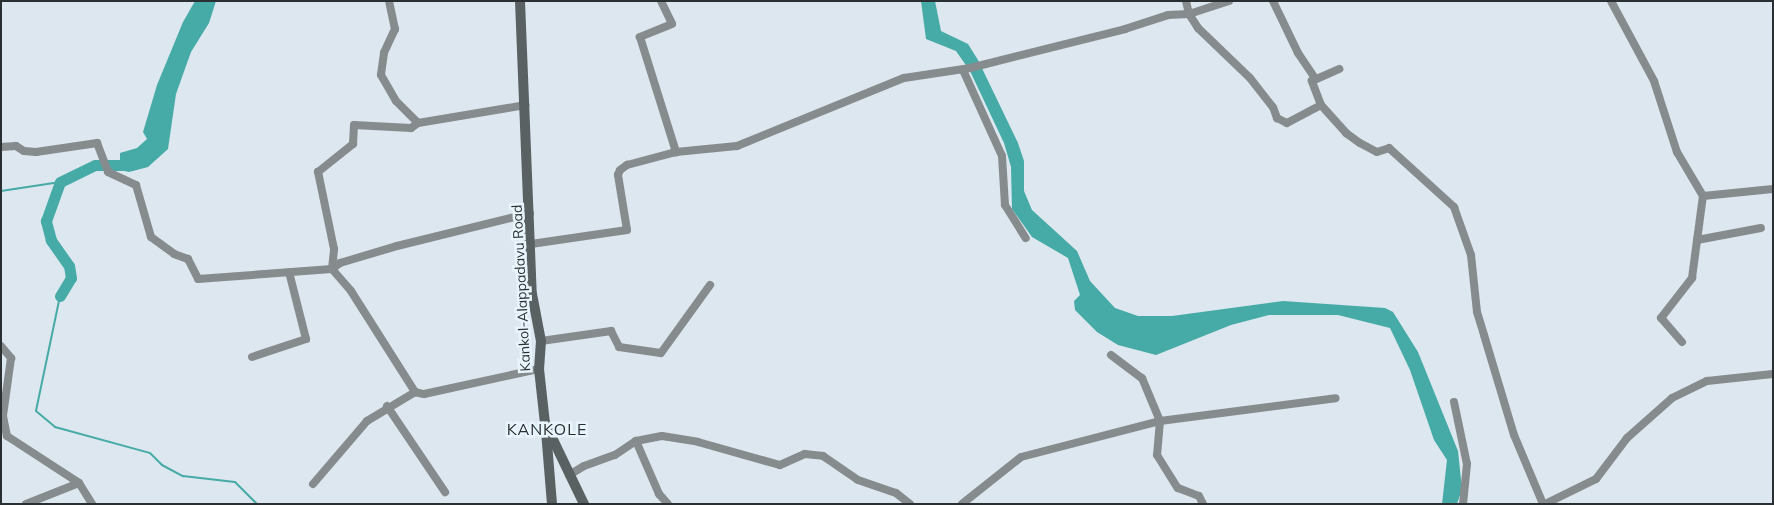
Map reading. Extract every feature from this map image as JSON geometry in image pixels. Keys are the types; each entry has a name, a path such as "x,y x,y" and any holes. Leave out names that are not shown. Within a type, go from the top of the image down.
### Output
{"main road":[{"name":"Kankol-Alappadavu Road","path":"520,1 532,294 541,341 539,369 545,423 584,504"},
{"path":"545,423 552,504"}],"street":[{"path":"389,1 395,29 384,53 382,75 396,101 418,123"},
{"path":"661,1 672,24 640,37 676,152"},
{"path":"1186,1 1189,14 1198,28 1250,78 1273,107 1277,118 1287,123 1321,105"},
{"path":"531,244 623,233 627,230 620,170 676,152 737,146 904,78 974,68 1125,30 1168,15 1189,14 1193,10 1228,1"},
{"path":"1273,1 1298,52 1315,78"},
{"path":"1612,1 1654,81 1677,152 1703,196 1692,278 1661,318 1682,342"},
{"path":"1339,69 1315,78 1312,85 1321,105 1346,133 1360,143 1377,152 1389,148 1454,207 1471,255 1477,312 1514,435 1544,504 1596,479 1621,444 1672,398 1707,381 1773,374"},
{"path":"963,70 1002,156 1005,205 1026,238"},
{"path":"415,392 351,292 332,269 334,249 318,172 353,144 354,125 410,128 418,123 525,105"},
{"path":"1,147 16,146 36,152 97,143 108,172 136,185 151,237 174,254 188,259 198,279 332,269 340,263 397,246 530,213"},
{"path":"1703,196 1773,189"},
{"path":"1697,240 1761,228"},
{"path":"252,357 306,339 289,272"},
{"path":"541,341 611,331 619,347 661,354 710,285"},
{"path":"1,346 11,358 3,416 7,436 79,483 92,504"},
{"path":"1111,355 1142,378 1160,420 1157,456 1178,488 1199,496 1203,504"},
{"path":"313,484 346,441 387,406 415,392 424,394 539,369"},
{"path":"962,504 1021,457 1160,420 1336,398"},
{"path":"1454,402 1467,464 1463,504"},
{"path":"387,406 445,492"},
{"path":"570,475 584,466 615,455 636,440 662,436 698,442 780,465 805,454 824,456 858,480 896,493 910,504"},
{"path":"636,440 659,494 668,504"},
{"path":"26,504 79,483"}],"shaded area":[{"path":"195,1 216,1 209,23 191,52 176,94 168,149 148,167 129,172 120,170 120,153 137,148 147,139 143,132 157,85 183,22"},
{"path":"921,1 935,1 941,31 968,44 978,60 1018,143 1024,161 1024,191 1032,210 1077,251 1090,281 1115,308 1138,316 1172,316 1283,301 1385,308 1393,312 1418,352 1458,451 1462,489 1457,504 1442,504 1447,460 1434,440 1410,370 1390,328 1338,315 1269,315 1231,325 1156,355 1118,345 1097,332 1075,310 1074,301 1080,295 1068,258 1032,237 1012,209 1011,167 1004,143 970,71 956,51 926,39"}],"waterway":[{"path":"60,296 71,278 69,266 51,240 46,221 60,182 95,165 131,165"},
{"path":"1,191 60,182"},
{"path":"60,296 36,411 55,427 150,453 162,465 183,476 235,482 257,504"}],"district":[{"name":"KANKOLE","path":"547,429"}]}
